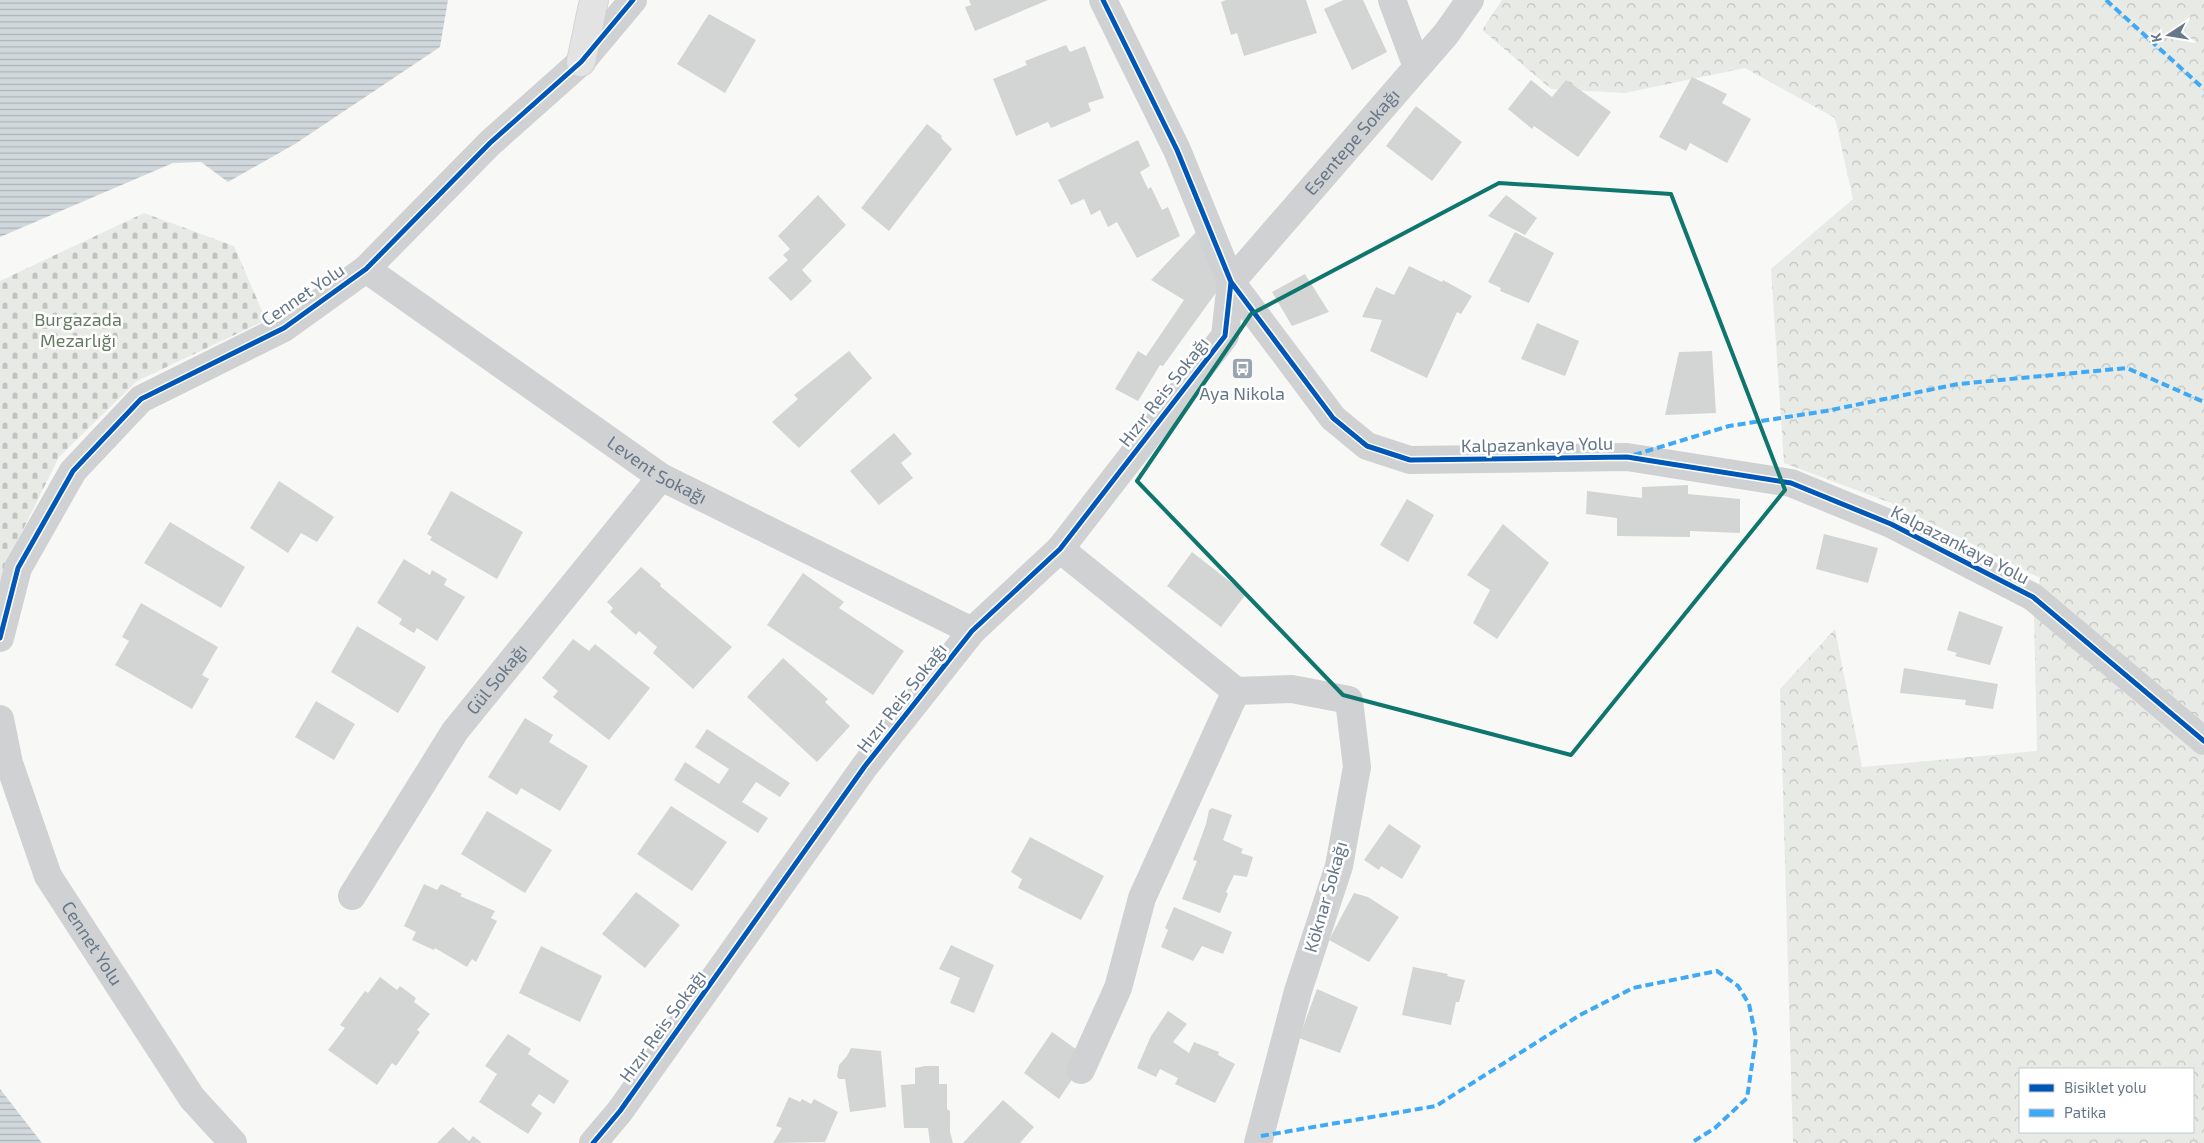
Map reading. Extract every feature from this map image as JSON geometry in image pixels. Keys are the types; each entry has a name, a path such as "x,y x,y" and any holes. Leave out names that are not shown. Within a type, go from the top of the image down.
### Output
{"street":[{"path":"581,62 594,0"},
{"name":"Cennet Yolu","path":"0,638 18,568 73,471 141,398 284,328 366,269 490,143 581,62 633,0"},
{"path":"1104,0 1177,150 1231,282"},
{"path":"1392,0 1418,67"},
{"name":"Esentepe Sokağı","path":"1231,282 1446,34 1470,0"},
{"name":"Levent Sokağı","path":"366,269 661,477 972,632"},
{"name":"Hızır Reis Sokağı","path":"594,1143 625,1103 865,766 972,632 1060,550 1225,336 1231,282"},
{"name":"Kalpazankaya Yolu","path":"1231,282 1333,418 1368,446 1410,460 1627,458 1791,483 1891,524 2033,597 2204,741"},
{"name":"Gül Sokağı","path":"352,896 455,731 661,477"},
{"path":"1060,550 1236,691 1142,898 1118,988 1081,1070"},
{"name":"Köknar Sokağı","path":"1236,691 1292,689 1349,700 1357,767 1339,866 1298,991 1258,1143"},
{"name":"Cennet Yolu","path":"0,719 9,764 48,876 192,1098 233,1143"}],"highlighted area":[{"path":"1499,183 1671,194 1785,490 1571,755 1343,695 1137,481 1251,314"}],"green space":[{"path":"1502,0 2204,0 2204,1143 1793,1143 1780,689 1835,629 1862,767 2037,751 2034,615 2040,578 1891,503 1784,463 1771,269 1853,199 1835,118 1745,68 1625,93 1551,89 1482,30"},
{"name":"Burgazada Mezarlığı","path":"144,213 234,246 266,320 137,381 59,457 5,566 0,581 0,281"}],"shaded area":[{"path":"0,0 448,0 440,47 295,144 228,182 201,162 173,163 0,237"},
{"path":"0,1089 42,1143 0,1143"}],"building":[{"path":"969,0 1048,0 975,31 965,7 971,5"},
{"path":"1226,0 1306,0 1317,33 1244,56 1237,33 1231,35 1221,2"},
{"path":"1343,0 1363,0 1387,52 1352,70 1324,9"},
{"path":"709,14 756,40 725,93 677,64"},
{"path":"1066,45 1070,52 1085,46 1104,98 1088,103 1091,111 1051,128 1048,122 1016,136 993,79 1027,65 1025,61"},
{"path":"1692,77 1727,94 1722,103 1751,119 1727,163 1690,143 1686,151 1659,137"},
{"path":"1531,80 1552,97 1566,80 1611,112 1578,157 1534,126 1532,129 1508,109"},
{"path":"1416,106 1462,142 1432,181 1386,146"},
{"path":"927,124 942,136 941,138 952,149 889,231 861,208"},
{"path":"1138,140 1150,166 1140,172 1148,189 1151,187 1162,210 1168,207 1180,236 1137,258 1117,222 1108,227 1100,210 1091,215 1084,199 1071,205 1058,180"},
{"path":"818,195 846,225 802,270 812,281 791,301 768,278 788,260 783,255 790,249 778,236"},
{"path":"1506,195 1537,218 1525,235 1488,216"},
{"path":"1198,230 1223,283 1163,366 1160,365 1138,401 1115,389 1138,351 1146,356 1184,300 1151,280"},
{"path":"1515,232 1554,253 1529,303 1500,291 1501,288 1488,282"},
{"path":"1409,266 1442,282 1443,280 1472,296 1461,314 1457,312 1427,378 1370,351 1382,320 1362,317 1376,287 1394,295"},
{"path":"1305,274 1329,312 1292,326 1272,292"},
{"path":"1537,323 1579,341 1565,376 1521,359"},
{"path":"849,351 872,378 799,448 772,422 798,399 794,395"},
{"path":"1712,351 1716,413 1665,415 1679,352"},
{"path":"894,433 912,454 901,463 913,478 879,505 850,471"},
{"path":"279,481 334,517 317,542 301,533 288,553 250,528"},
{"path":"1688,485 1688,494 1740,499 1740,533 1690,531 1690,537 1617,536 1617,518 1586,514 1587,491 1642,498 1642,487"},
{"path":"451,491 523,532 497,579 430,540 432,537 427,534"},
{"path":"1407,499 1434,515 1408,562 1380,545"},
{"path":"170,522 245,567 221,608 144,563"},
{"path":"1503,524 1549,563 1497,639 1473,623 1490,590 1467,575"},
{"path":"1824,534 1878,548 1868,583 1816,569"},
{"path":"1192,552 1246,594 1221,627 1167,586"},
{"path":"404,559 430,575 432,570 447,579 444,585 465,597 437,641 417,628 414,633 399,624 402,619 377,603"},
{"path":"641,567 661,584 660,586 732,647 693,689 653,653 657,647 639,631 636,635 610,612 613,608 607,602"},
{"path":"803,573 844,602 839,608 904,651 873,695 767,625"},
{"path":"141,603 218,647 202,675 209,679 192,709 115,665 129,641 122,637"},
{"path":"1959,611 2003,627 1990,665 1955,656 1957,653 1947,650"},
{"path":"357,626 426,667 398,713 331,672"},
{"path":"573,639 589,651 595,644 650,688 609,740 553,697 558,691 542,678"},
{"path":"783,658 828,699 825,702 850,726 817,762 747,697"},
{"path":"1904,668 1998,684 1993,709 1965,705 1966,700 1900,693"},
{"path":"316,701 355,724 334,760 295,737"},
{"path":"525,718 553,735 549,742 588,766 560,811 521,788 517,795 488,777"},
{"path":"707,729 790,783 780,797 756,782 742,802 768,818 758,833 674,780 685,762 719,784 729,769 695,747"},
{"path":"671,806 727,842 692,891 637,854"},
{"path":"1212,808 1232,815 1223,840 1243,849 1241,853 1253,857 1247,877 1234,875 1226,892 1228,894 1220,913 1182,899 1197,861 1193,860 1209,810"},
{"path":"487,811 552,850 525,893 461,854"},
{"path":"1389,824 1421,846 1402,879 1381,866 1379,870 1364,860"},
{"path":"1030,837 1104,876 1081,920 1018,888 1022,879 1011,872"},
{"path":"424,884 437,890 441,884 462,894 460,896 495,911 491,918 497,921 476,962 472,959 467,967 435,948 434,950 412,940 416,932 404,926"},
{"path":"636,892 680,925 645,968 602,934"},
{"path":"1354,893 1368,897 1399,917 1369,962 1329,940"},
{"path":"1174,907 1232,932 1223,954 1202,946 1193,961 1161,947 1168,930 1165,928"},
{"path":"951,945 994,965 974,1013 950,1003 960,978 939,969"},
{"path":"541,946 602,976 580,1022 519,993"},
{"path":"1413,967 1448,974 1447,976 1465,980 1459,1002 1456,1002 1451,1025 1402,1015"},
{"path":"380,977 397,990 400,986 416,998 414,1002 430,1014 417,1030 420,1032 396,1066 392,1063 377,1085 328,1050 345,1028 340,1025 365,991 368,993"},
{"path":"1317,989 1358,1007 1340,1053 1299,1038"},
{"path":"1168,1011 1187,1024 1173,1042 1189,1053 1194,1042 1219,1052 1218,1055 1235,1064 1215,1103 1175,1084 1178,1078 1160,1069 1156,1077 1137,1068 1151,1036"},
{"path":"1052,1032 1087,1057 1059,1099 1024,1073"},
{"path":"508,1034 531,1049 528,1054 569,1081 554,1104 539,1094 531,1105 542,1113 528,1134 479,1102 497,1074 485,1066"},
{"path":"851,1048 881,1051 886,1107 850,1112 845,1079 839,1079 837,1076 839,1065"},
{"path":"939,1066 939,1084 947,1084 947,1109 950,1111 950,1132 953,1143 930,1143 928,1128 904,1128 901,1085 915,1084 915,1068"},
{"path":"789,1097 800,1102 802,1099 811,1104 814,1099 838,1112 825,1142 773,1143 782,1128 776,1126"},
{"path":"1003,1100 1034,1127 1020,1143 963,1143"},
{"path":"453,1127 469,1141 473,1136 482,1143 437,1143"}],"marked path":[{"path":"2106,0 2204,89"},
{"path":"1634,455 1729,426 1826,411 1958,384 2127,368 2204,402"},
{"path":"1261,1136 1436,1106 1580,1015 1633,988 1717,971 1738,986 1749,1004 1756,1038 1747,1098 1715,1128 1691,1143"}],"cycle path":[{"path":"0,638 18,568 73,471 141,399 284,328 366,269 490,143 581,62 633,0"},
{"path":"1103,0 1177,150 1231,282 1333,418 1367,446 1410,460 1627,457 1791,483 1891,524 2033,597 2204,741"},
{"path":"593,1143 620,1111 865,766 972,631 1060,549 1225,336 1231,282"}],"place":[{"name":"Aya Nikola","path":"1242,369"}]}
